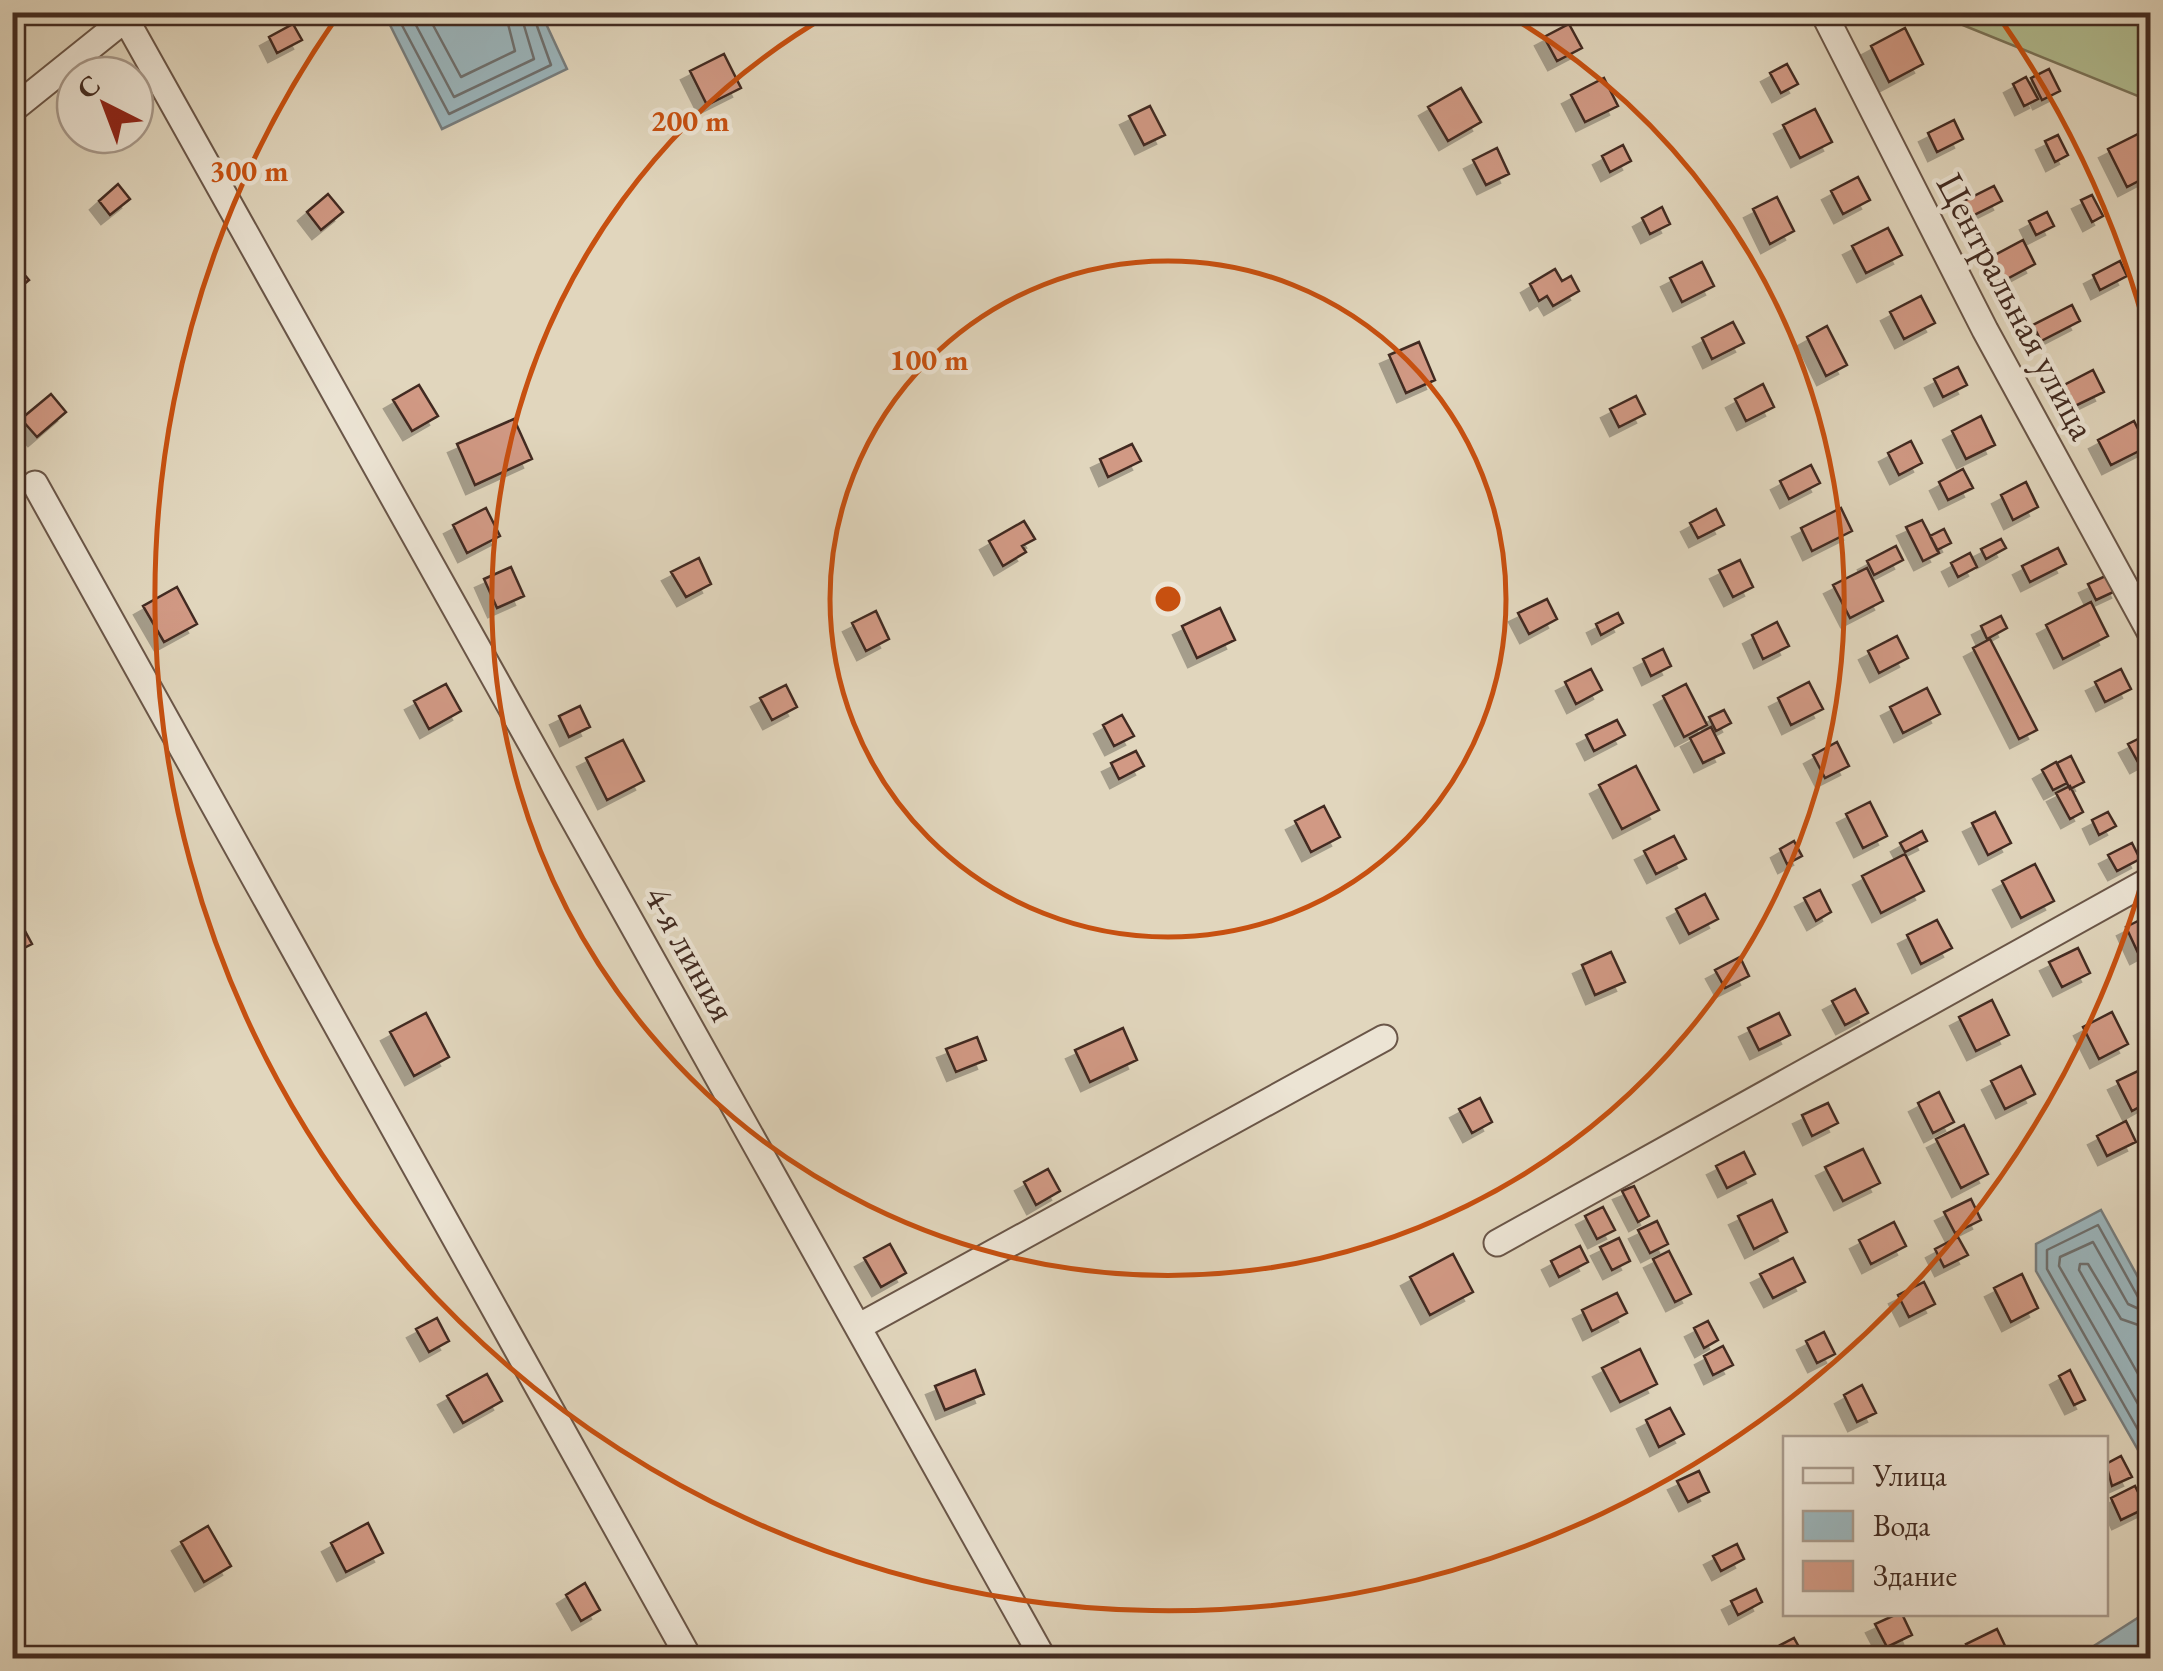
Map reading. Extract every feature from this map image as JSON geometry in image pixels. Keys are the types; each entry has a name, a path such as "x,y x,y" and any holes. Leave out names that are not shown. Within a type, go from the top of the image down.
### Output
{"street":[{"name":"Центральная улица","path":"1823,12 1984,330 2150,632"},
{"path":"12,110 130,15"},
{"name":"4-я линия","path":"130,15 276,284 1043,1658"},
{"path":"35,484 690,1658"},
{"path":"1497,1243 2150,880"},
{"path":"858,1327 1384,1038"}],"green space":[{"path":"1933,13 2150,13 2150,101"}],"water":[{"path":"384,13 541,13 567,69 442,129"},
{"path":"2101,1210 2150,1299 2150,1471 2036,1271 2036,1244"},
{"path":"2150,1610 2150,1658 2075,1658"}],"building":[{"path":"293,24 302,40 277,53 269,37"},
{"path":"1569,24 1582,48 1557,61 1544,37"},
{"path":"1905,28 1923,64 1889,82 1871,46"},
{"path":"724,54 741,88 707,105 690,71"},
{"path":"1787,64 1798,84 1781,93 1770,73"},
{"path":"2049,69 2060,91 2042,100 2031,78"},
{"path":"2026,77 2038,99 2024,106 2013,84"},
{"path":"1604,78 1618,106 1585,122 1571,95"},
{"path":"1461,88 1481,122 1448,141 1428,107"},
{"path":"1150,106 1165,135 1144,145 1129,116"},
{"path":"1815,109 1832,142 1800,158 1783,125"},
{"path":"1954,120 1963,139 1937,152 1928,133"},
{"path":"2144,131 2150,144 2150,175 2127,187 2108,149"},
{"path":"2058,135 2068,155 2055,162 2045,141"},
{"path":"1623,145 1631,161 1610,172 1602,156"},
{"path":"1497,148 1509,174 1486,185 1473,160"},
{"path":"1858,177 1870,200 1843,214 1831,191"},
{"path":"118,184 130,199 110,215 99,201"},
{"path":"1994,186 2002,201 1972,216 1964,201"},
{"path":"328,194 343,212 321,230 307,212"},
{"path":"2092,195 2103,216 2092,222 2081,200"},
{"path":"1777,197 1794,231 1770,244 1753,209"},
{"path":"1662,207 1670,224 1650,234 1642,218"},
{"path":"2047,212 2054,226 2036,235 2029,221"},
{"path":"1888,228 1902,255 1866,273 1852,246"},
{"path":"2023,240 2035,264 2003,281 1991,257"},
{"path":"12,260 29,280 12,294"},
{"path":"2120,261 2127,276 2100,290 2093,275"},
{"path":"1702,262 1714,286 1682,302 1670,278"},
{"path":"1555,269 1562,281 1571,276 1579,291 1553,306 1547,296 1539,301 1530,284"},
{"path":"1921,296 1935,323 1904,339 1890,312"},
{"path":"2072,305 2080,321 2041,341 2033,325"},
{"path":"1733,322 1744,343 1712,359 1702,338"},
{"path":"1827,326 1847,365 1826,376 1807,337"},
{"path":"1419,342 1435,380 1406,393 1389,355"},
{"path":"1958,367 1967,385 1943,397 1934,379"},
{"path":"2093,370 2104,392 2075,406 2064,385"},
{"path":"1763,384 1774,407 1746,421 1735,399"},
{"path":"419,385 438,416 412,431 393,400"},
{"path":"51,394 66,412 37,437 21,419"},
{"path":"1636,396 1645,414 1619,427 1610,409"},
{"path":"1981,416 1995,445 1966,459 1952,431"},
{"path":"514,419 532,459 475,485 457,444"},
{"path":"2134,421 2147,447 2111,465 2098,440"},
{"path":"1911,441 1922,463 1899,475 1888,453"},
{"path":"1132,444 1141,461 1108,477 1100,459"},
{"path":"1811,465 1820,483 1789,499 1780,481"},
{"path":"1963,469 1973,488 1948,500 1939,482"},
{"path":"2026,482 2038,507 2013,520 2001,495"},
{"path":"486,508 500,536 467,553 453,525"},
{"path":"1841,508 1852,531 1812,551 1801,528"},
{"path":"1716,509 1724,525 1698,538 1690,523"},
{"path":"1922,520 1939,553 1923,561 1906,527"},
{"path":"1024,521 1035,539 1022,546 1026,552 1003,566 989,541"},
{"path":"1944,529 1951,543 1937,550 1930,536"},
{"path":"2001,539 2006,548 1986,559 1981,549"},
{"path":"1896,546 1903,560 1874,575 1867,561"},
{"path":"2058,548 2066,564 2030,582 2022,566"},
{"path":"1970,553 1977,567 1958,577 1951,563"},
{"path":"699,558 711,584 686,597 671,572"},
{"path":"1740,560 1753,587 1733,597 1719,570"},
{"path":"511,567 524,596 497,608 484,579"},
{"path":"1867,568 1883,601 1850,618 1833,585"},
{"path":"2112,573 2120,589 2096,600 2088,584"},
{"path":"177,587 197,624 164,642 143,606"},
{"path":"1547,599 1557,619 1529,634 1518,613"},
{"path":"2091,602 2108,636 2063,659 2046,625"},
{"path":"1220,608 1235,640 1197,658 1182,626"},
{"path":"876,611 889,639 866,651 852,623"},
{"path":"1618,613 1623,623 1601,635 1596,624"},
{"path":"2001,616 2007,628 1987,639 1981,626"},
{"path":"1777,622 1789,646 1763,659 1752,635"},
{"path":"1897,636 1908,658 1879,673 1868,651"},
{"path":"1990,639 2037,730 2019,739 1973,648"},
{"path":"1663,649 1671,666 1651,676 1643,659"},
{"path":"1591,669 1602,690 1576,704 1565,682"},
{"path":"2121,669 2131,689 2105,702 2095,682"},
{"path":"1809,682 1823,709 1791,725 1778,698"},
{"path":"446,684 461,711 429,729 414,701"},
{"path":"1686,684 1707,725 1684,737 1663,696"},
{"path":"786,685 797,707 772,720 760,698"},
{"path":"1927,688 1940,714 1903,733 1890,707"},
{"path":"580,706 590,727 569,737 559,716"},
{"path":"1724,710 1731,723 1716,731 1709,717"},
{"path":"1122,715 1134,736 1114,746 1103,725"},
{"path":"1617,720 1625,735 1594,751 1586,735"},
{"path":"1711,727 1724,753 1703,763 1690,738"},
{"path":"2150,733 2150,758 2139,764 2128,744"},
{"path":"623,740 644,781 607,800 586,758"},
{"path":"1837,742 1849,766 1825,778 1813,755"},
{"path":"1136,751 1144,766 1119,779 1111,763"},
{"path":"2071,756 2084,782 2070,789 2057,763"},
{"path":"2056,762 2067,783 2053,790 2042,770"},
{"path":"1636,766 1659,810 1622,829 1599,785"},
{"path":"2070,786 2083,812 2070,819 2056,793"},
{"path":"1870,802 1887,836 1863,848 1846,814"},
{"path":"1324,806 1340,837 1311,852 1295,821"},
{"path":"1995,812 2011,843 1988,855 1972,823"},
{"path":"2108,812 2116,826 2099,835 2092,820"},
{"path":"1922,831 1927,841 1905,852 1900,843"},
{"path":"1674,836 1686,859 1656,874 1644,851"},
{"path":"1794,841 1802,856 1787,864 1780,849"},
{"path":"2132,843 2140,859 2117,871 2108,855"},
{"path":"1905,854 1924,891 1881,913 1862,876"},
{"path":"2035,864 2054,901 2021,918 2002,881"},
{"path":"1820,890 1831,912 1816,921 1804,898"},
{"path":"1705,894 1718,919 1689,934 1676,909"},
{"path":"2150,915 2150,949 2139,955 2126,927"},
{"path":"18,918 32,944 12,954 12,921"},
{"path":"1937,920 1952,948 1921,964 1907,935"},
{"path":"2078,948 2090,973 2062,987 2049,962"},
{"path":"1611,952 1625,982 1595,995 1582,965"},
{"path":"1740,957 1749,976 1725,988 1715,970"},
{"path":"1855,989 1868,1013 1845,1025 1832,1001"},
{"path":"1992,1000 2009,1035 1976,1051 1959,1017"},
{"path":"2112,1012 2128,1044 2099,1059 2083,1027"},
{"path":"426,1013 449,1057 414,1076 390,1032"},
{"path":"1779,1013 1790,1035 1759,1050 1748,1028"},
{"path":"1123,1028 1137,1060 1090,1082 1075,1050"},
{"path":"977,1037 986,1060 956,1072 946,1049"},
{"path":"2021,1066 2035,1094 2005,1109 1991,1081"},
{"path":"2140,1070 2150,1101 2132,1111 2117,1081"},
{"path":"1939,1092 1954,1122 1933,1133 1918,1103"},
{"path":"1480,1098 1492,1122 1472,1133 1459,1109"},
{"path":"1828,1103 1838,1123 1812,1136 1802,1115"},
{"path":"2126,1121 2136,1142 2107,1156 2097,1136"},
{"path":"1964,1125 1988,1174 1961,1188 1936,1139"},
{"path":"1863,1149 1880,1183 1843,1201 1825,1167"},
{"path":"1744,1152 1755,1174 1727,1188 1716,1166"},
{"path":"1048,1169 1060,1191 1036,1205 1024,1182"},
{"path":"1634,1186 1649,1216 1638,1222 1622,1191"},
{"path":"1971,1199 1981,1220 1955,1233 1944,1212"},
{"path":"1772,1200 1787,1232 1754,1249 1738,1216"},
{"path":"1603,1207 1615,1230 1597,1239 1585,1216"},
{"path":"1657,1221 1668,1244 1650,1253 1638,1230"},
{"path":"1894,1222 1906,1246 1871,1264 1859,1240"},
{"path":"1958,1237 1968,1255 1944,1267 1935,1249"},
{"path":"1619,1238 1630,1261 1612,1270 1600,1247"},
{"path":"890,1244 906,1273 881,1287 864,1258"},
{"path":"1580,1246 1588,1262 1559,1277 1551,1261"},
{"path":"1669,1251 1691,1294 1675,1302 1653,1259"},
{"path":"1453,1254 1473,1292 1430,1315 1410,1277"},
{"path":"1793,1258 1805,1282 1773,1298 1760,1274"},
{"path":"2022,1274 2038,1308 2011,1322 1994,1288"},
{"path":"1924,1282 1935,1304 1909,1317 1898,1295"},
{"path":"1617,1293 1627,1313 1592,1331 1582,1310"},
{"path":"437,1318 449,1341 429,1352 416,1329"},
{"path":"1708,1321 1718,1340 1704,1348 1694,1328"},
{"path":"1824,1332 1835,1354 1817,1363 1806,1341"},
{"path":"1723,1346 1733,1365 1713,1375 1704,1356"},
{"path":"1640,1349 1657,1384 1620,1402 1602,1368"},
{"path":"975,1370 984,1394 945,1410 935,1386"},
{"path":"2070,1370 2085,1400 2074,1405 2059,1376"},
{"path":"487,1374 502,1401 463,1423 447,1396"},
{"path":"1862,1385 1876,1413 1857,1422 1844,1395"},
{"path":"1670,1408 1684,1434 1659,1447 1646,1420"},
{"path":"2121,1456 2132,1477 2112,1486 2108,1463"},
{"path":"1699,1471 1709,1492 1688,1502 1677,1481"},
{"path":"2135,1486 2146,1508 2121,1520 2111,1498"},
{"path":"368,1523 383,1553 346,1572 331,1543"},
{"path":"208,1526 231,1566 204,1582 181,1542"},
{"path":"1737,1544 1744,1559 1721,1571 1713,1556"},
{"path":"585,1583 600,1610 581,1621 566,1595"},
{"path":"1756,1589 1762,1602 1738,1615 1731,1601"},
{"path":"1903,1616 1912,1635 1887,1647 1875,1624"},
{"path":"1997,1629 2008,1652 1994,1658 1973,1658 1966,1644"},
{"path":"1794,1638 1805,1658 1761,1655"}]}
